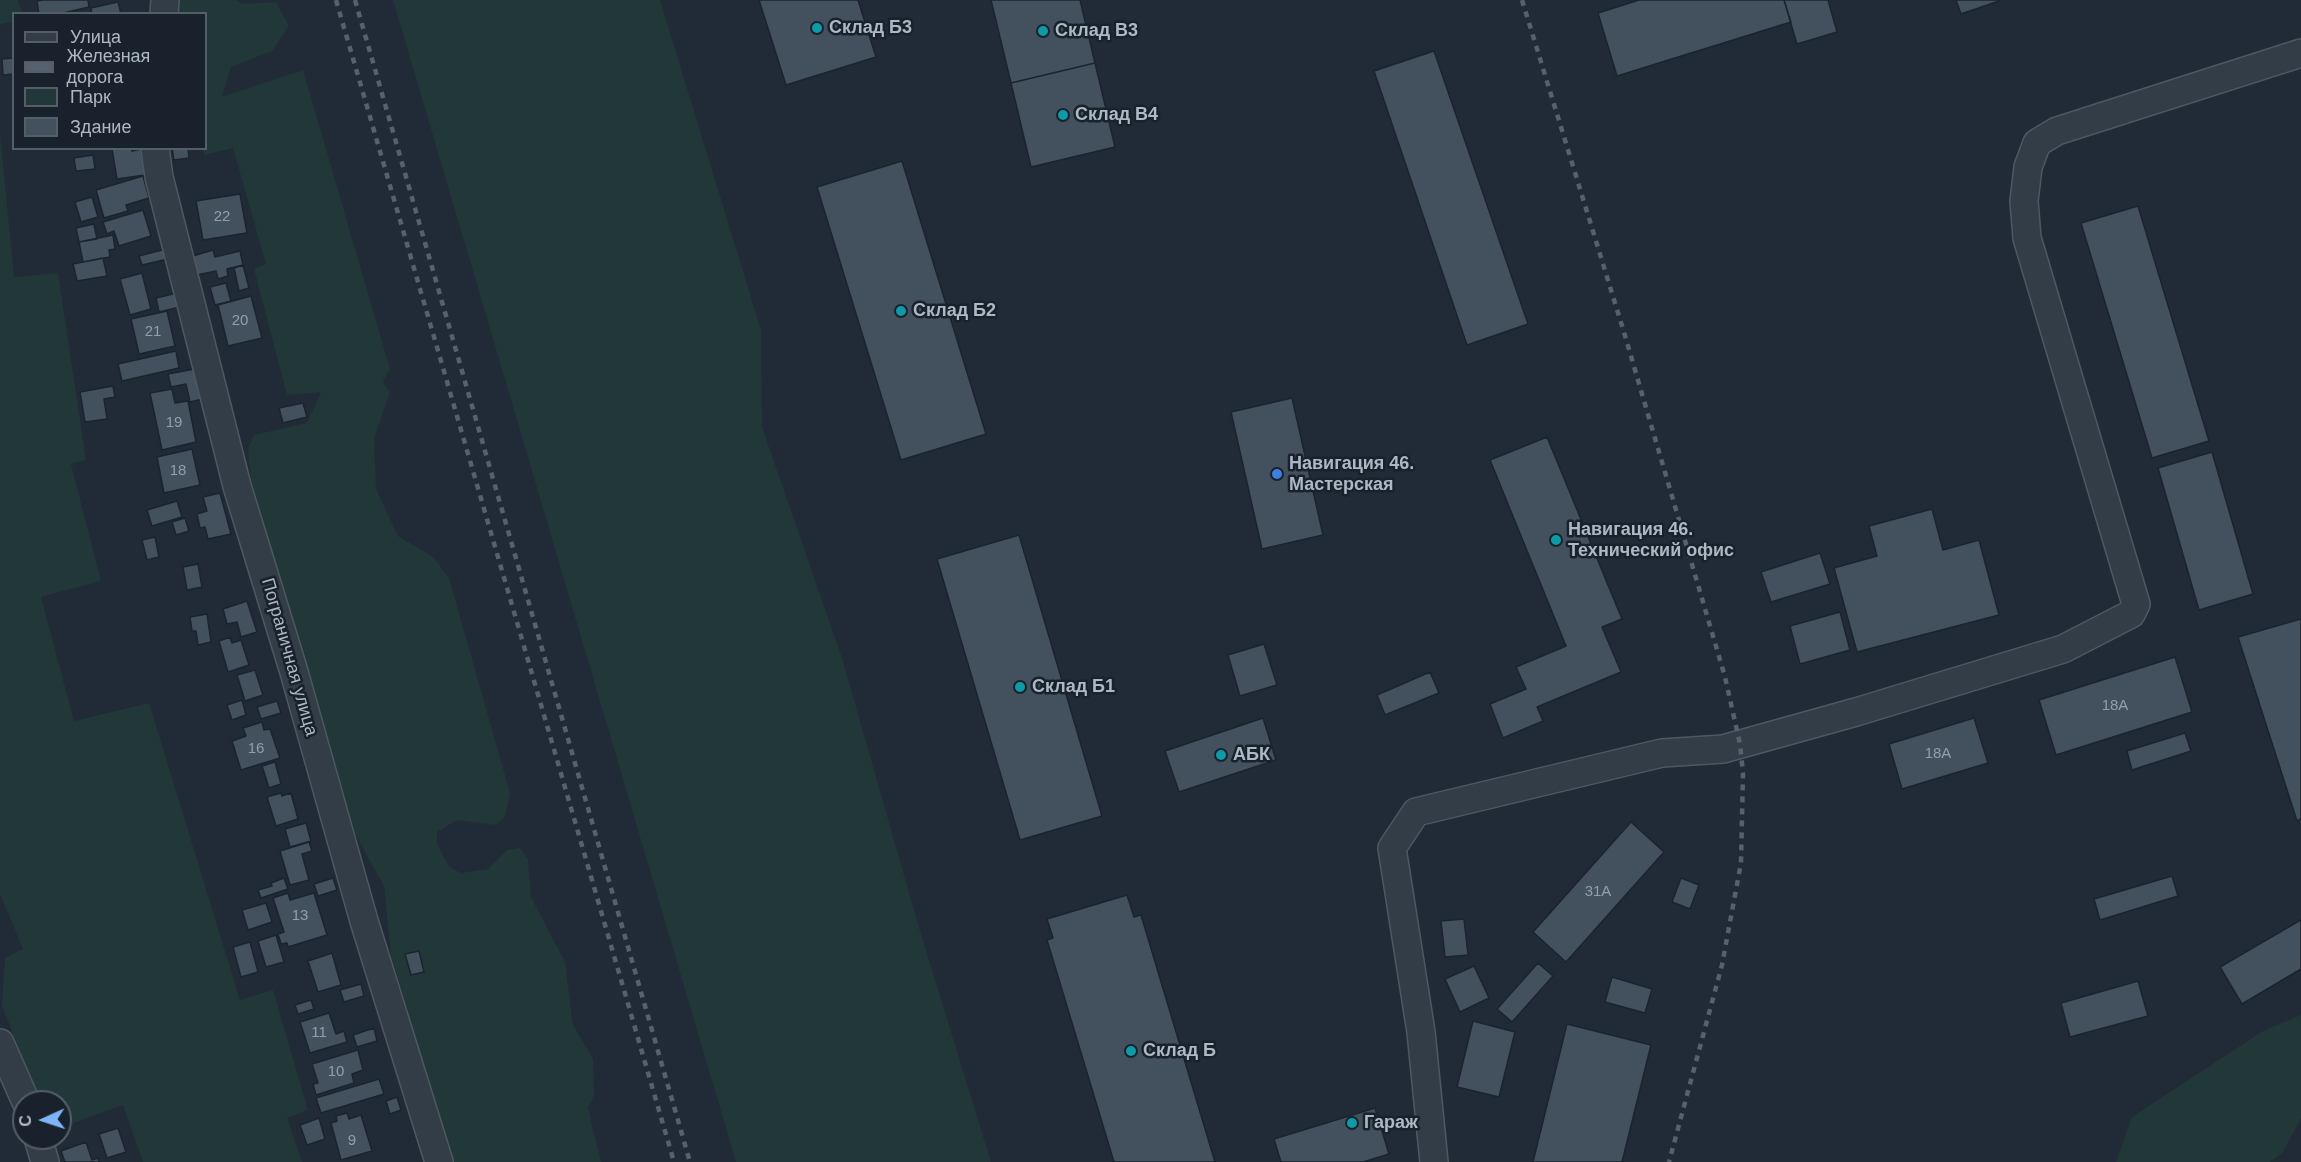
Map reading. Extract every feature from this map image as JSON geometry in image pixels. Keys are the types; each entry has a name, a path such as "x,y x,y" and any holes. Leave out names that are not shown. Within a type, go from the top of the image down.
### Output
{"street":[{"path":"1434,1162 1421,1032 1392,848 1416,812 1662,753 1723,749 1845,715 2063,649 2131,614 2136,604 2027,238 2024,201 2028,167 2037,143 2057,131 2301,53"},
{"name":"Пограничная улица","path":"155,150 159,177 237,486 294,672 364,921 440,1162"},
{"path":"0,1043 21,1090"}],"green space":[{"path":"0,0 18,0 22,12 12,12 12,22 0,24"},
{"path":"175,0 236,0 243,4 276,2 289,26 272,51 231,67 222,97 303,70 390,369 383,382 390,392 374,439 376,489 398,536 433,557 449,578 510,793 505,817 495,825 457,820 437,832 437,844 449,867 461,873 488,869 507,850 520,848 528,859 531,897 565,962 573,1025 593,1059 594,1096 588,1108 601,1162 452,1162 391,954 384,886 345,815 250,475 248,448 254,435 307,423 321,392 287,395 254,269 266,264 233,148 204,155 203,150 207,150 207,12 174,12"},
{"path":"393,0 660,0 761,330 762,427 842,658 920,931 991,1162 736,1162"},
{"path":"0,133 14,277 58,273 86,460 71,464 101,581 41,597 74,721 149,703 240,1000 273,990 308,1110 287,1118 302,1162 143,1162 123,1105 72,1124 72,1090 35,1090 2,1006 5,958 23,949 0,894"},
{"path":"2301,1015 2301,1118 2283,1152 2270,1162 2116,1162 2132,1117 2263,1031"}],"building":[{"path":"88,0 89,7 68,12 39,12 37,1"},
{"name":"Склад Б3","path":"759,0 858,0 876,57 786,85"},
{"name":"Склад В3","path":"991,0 1080,0 1095,63 1011,83"},
{"path":"1639,0 1784,0 1791,22 1617,76 1598,13"},
{"path":"1784,0 1828,0 1837,32 1797,44"},
{"path":"1956,0 1999,0 1999,1 1961,14"},
{"path":"118,2 120,12 92,12 91,8"},
{"path":"1434,51 1528,324 1467,345 1374,71"},
{"path":"12,58 12,74 3,75 2,59"},
{"name":"Склад В4","path":"1095,63 1115,147 1031,167 1011,83"},
{"path":"112,150 141,150 145,175 117,179"},
{"path":"172,150 188,150 189,158 174,160"},
{"path":"93,155 95,169 76,171 74,158"},
{"name":"Склад Б2","path":"902,161 986,434 901,460 817,187"},
{"path":"143,176 149,198 126,205 128,211 104,218 96,190"},
{"path":"240,194 247,233 203,240 196,201"},
{"path":"92,197 98,217 81,222 75,202"},
{"path":"2138,206 2209,441 2152,458 2081,223"},
{"path":"143,210 151,236 119,246 114,231 107,234 103,222"},
{"path":"94,224 97,239 79,242 76,228"},
{"path":"113,235 115,249 109,250 110,257 83,262 79,242"},
{"path":"166,249 168,259 142,265 139,256"},
{"path":"213,250 215,257 240,251 243,265 227,269 228,276 218,279 216,271 197,275 193,256"},
{"path":"103,258 107,276 77,281 73,264"},
{"path":"243,265 249,288 239,291 234,268"},
{"path":"142,273 151,309 130,315 120,279"},
{"path":"226,283 231,301 215,305 210,287"},
{"path":"177,293 180,307 159,312 156,298"},
{"path":"251,296 262,338 228,346 218,305"},
{"path":"167,311 175,346 139,354 131,319"},
{"path":"176,351 179,368 122,381 118,364"},
{"path":"200,368 207,398 190,402 186,384 171,387 168,374"},
{"path":"113,386 115,397 104,399 107,419 85,422 80,392"},
{"path":"172,389 175,403 188,401 196,442 162,450 150,393"},
{"name":"Навигация 46. Мастерская","path":"1292,398 1323,535 1262,549 1231,412"},
{"path":"303,403 307,417 283,423 279,408"},
{"name":"Навигация 46. Технический офис","path":"1547,437 1622,619 1602,627 1621,672 1537,707 1543,721 1503,738 1490,704 1526,689 1516,667 1566,646 1490,460"},
{"path":"192,449 200,485 164,493 157,457"},
{"path":"2212,452 2253,594 2199,610 2158,468"},
{"path":"220,493 231,534 208,539 205,527 200,528 197,514 207,511 203,497"},
{"path":"177,501 182,517 152,526 147,510"},
{"path":"1932,509 1943,550 1979,540 1999,615 1857,652 1834,568 1877,556 1869,526"},
{"path":"185,518 189,531 176,535 172,522"},
{"name":"Склад Б1","path":"1019,535 1102,816 1020,840 937,559"},
{"path":"155,537 159,557 147,560 142,540"},
{"path":"1820,553 1830,584 1771,602 1761,572"},
{"path":"198,564 202,587 187,590 183,567"},
{"path":"247,601 257,632 241,637 237,622 227,624 223,609"},
{"path":"1840,612 1850,650 1800,664 1790,626"},
{"path":"207,614 211,642 198,645 196,631 192,631 190,617"},
{"path":"2301,619 2301,819 2297,821 2238,637"},
{"path":"230,637 232,643 241,640 249,665 228,672 219,641"},
{"path":"1264,644 1277,685 1240,696 1228,655"},
{"path":"2175,657 2192,712 2056,755 2039,700"},
{"path":"255,670 263,695 245,701 237,675"},
{"path":"1430,672 1439,693 1385,715 1377,695"},
{"path":"242,700 246,715 232,720 227,705"},
{"path":"277,701 281,713 261,719 257,707"},
{"name":"АБК","path":"1263,718 1276,760 1179,792 1165,751"},
{"path":"1974,718 1988,763 1902,789 1889,744"},
{"path":"262,722 264,730 270,729 280,758 241,770 232,741 246,736 243,728"},
{"path":"2185,733 2191,751 2132,770 2127,751"},
{"path":"275,762 281,784 269,788 262,766"},
{"path":"281,793 282,796 291,793 298,819 276,826 267,797"},
{"path":"1631,822 1664,852 1566,962 1533,932"},
{"path":"306,823 311,841 290,847 285,829"},
{"path":"309,842 312,851 302,854 309,880 290,885 280,851"},
{"path":"2172,876 2178,896 2100,920 2094,899"},
{"path":"284,878 288,889 261,898 258,890 272,886 271,883"},
{"path":"333,878 337,890 318,896 314,884"},
{"path":"1681,878 1699,885 1690,909 1672,902"},
{"path":"288,893 290,900 314,893 327,935 288,947 287,943 281,944 278,934 284,932 273,898"},
{"name":"Склад Б","path":"1127,895 1134,917 1141,915 1215,1162 1114,1162 1047,940 1053,938 1047,919"},
{"path":"266,903 272,922 248,930 242,910"},
{"path":"1464,919 1468,955 1445,957 1441,921"},
{"path":"2301,920 2301,969 2242,1004 2220,967"},
{"path":"276,935 284,962 266,967 258,941"},
{"path":"250,942 258,972 241,977 233,947"},
{"path":"419,951 424,972 411,975 405,954"},
{"path":"332,953 341,985 318,992 308,961"},
{"path":"1538,963 1553,976 1512,1022 1497,1009"},
{"path":"1474,966 1489,998 1460,1012 1445,979"},
{"path":"1612,977 1652,989 1645,1013 1605,1002"},
{"path":"2138,981 2148,1016 2070,1037 2061,1003"},
{"path":"361,984 364,996 344,1002 340,990"},
{"path":"311,1000 314,1009 298,1014 295,1005"},
{"path":"329,1013 336,1034 344,1031 347,1042 310,1053 300,1022"},
{"path":"1473,1021 1515,1032 1499,1097 1457,1087"},
{"path":"1567,1024 1651,1045 1622,1162 1533,1162"},
{"path":"374,1028 377,1041 357,1047 353,1035"},
{"path":"358,1050 363,1070 352,1074 354,1083 316,1095 313,1084 318,1083 312,1064"},
{"path":"379,1079 384,1094 321,1113 316,1098"},
{"path":"397,1097 401,1110 390,1114 386,1101"},
{"name":"Гараж","path":"1375,1108 1389,1154 1363,1162 1281,1162 1274,1139"},
{"path":"347,1113 349,1119 361,1115 372,1151 341,1160 331,1123 337,1121 336,1116"},
{"path":"319,1118 325,1139 307,1145 300,1125"},
{"path":"118,1128 126,1152 107,1158 99,1134"},
{"path":"86,1142 92,1160 98,1158 99,1162 65,1162 61,1151 72,1150 72,1147"}],"railway":[{"path":"336,0 674,1162"},
{"path":"355,0 690,1162"},
{"path":"1522,0 1623,329 1725,677 1740,744 1743,773 1741,863 1722,965 1669,1162"}],"place":[{"name":"Склад Б3","path":"817,28"},
{"name":"Склад В3","path":"1043,31"},
{"name":"Склад В4","path":"1063,115"},
{"name":"Склад Б2","path":"901,311"},
{"name":"Навигация 46. Мастерская","path":"1277,474"},
{"name":"Навигация 46. Технический офис","path":"1556,540"},
{"name":"Склад Б1","path":"1020,687"},
{"name":"АБК","path":"1221,755"},
{"name":"Склад Б","path":"1131,1051"},
{"name":"Гараж","path":"1352,1123"}]}
